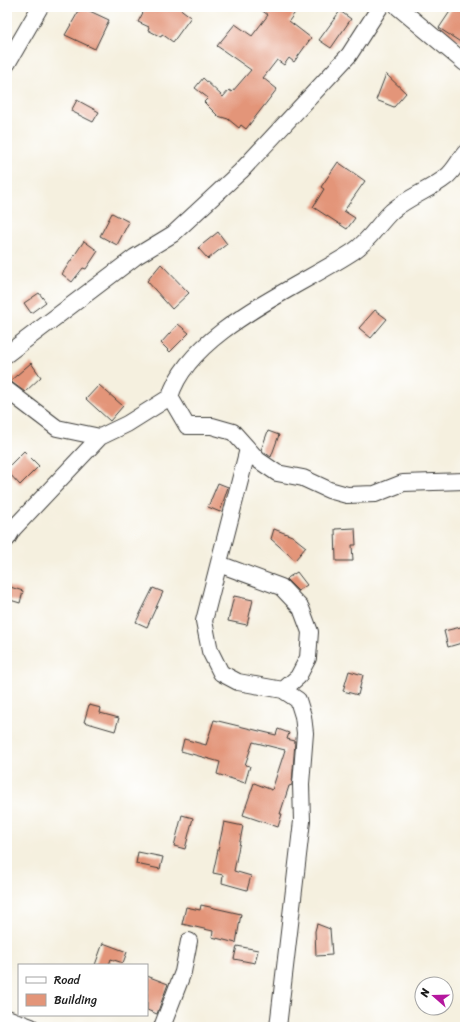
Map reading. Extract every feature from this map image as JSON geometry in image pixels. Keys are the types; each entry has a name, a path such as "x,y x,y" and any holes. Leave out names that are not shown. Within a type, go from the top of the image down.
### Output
{"street":[{"path":"7,64 40,7"},
{"path":"7,354 135,257 173,234 241,171 349,55 380,7"},
{"path":"398,7 465,63"},
{"path":"7,539 13,529 100,437 127,424 170,397 174,383 186,366 212,340 250,312 356,250 393,211 447,176 465,153"},
{"path":"7,390 57,428 100,437"},
{"path":"170,397 187,426 212,426 233,432 258,460 277,473 303,478 329,490 347,496 375,494 403,483 465,481"},
{"path":"248,449 204,621 210,650 220,673 238,682 283,690 298,700 303,716 305,732 301,784 302,821 296,861 278,1027"},
{"path":"219,564 281,587 301,608 310,632 308,658 298,677 283,690"},
{"path":"162,1027 183,972 189,941"},
{"path":"7,1018 28,1026"}],"building":[{"path":"81,7 109,20 95,49 65,35"},
{"path":"146,7 178,7 191,17 173,42 162,34 161,37 148,30 149,27 138,22"},
{"path":"257,7 299,7 289,21 311,38 294,62 289,58 284,65 277,60 263,78 277,89 246,129 241,125 239,128 228,119 218,116 204,102 208,98 195,88 203,78 223,97 229,90 232,92 251,70 217,46 235,24 252,36 268,15"},
{"path":"453,7 465,7 465,45 439,28"},
{"path":"340,11 351,19 331,48 319,40"},
{"path":"386,74 406,93 394,107 376,100"},
{"path":"77,100 99,112 93,122 71,111"},
{"path":"338,162 365,181 344,211 355,218 347,229 313,207 324,189 321,187"},
{"path":"112,213 129,222 117,245 100,236"},
{"path":"218,232 227,244 208,259 198,248"},
{"path":"84,241 98,251 86,269 83,268 72,282 62,274"},
{"path":"161,264 189,293 172,309 147,281"},
{"path":"39,293 46,302 31,313 24,303"},
{"path":"375,310 387,319 371,338 359,328"},
{"path":"178,324 189,333 170,352 161,343"},
{"path":"31,363 41,377 25,392 10,381"},
{"path":"99,385 123,406 110,421 86,399"},
{"path":"268,431 279,435 271,457 261,450"},
{"path":"24,451 39,466 20,485 7,471 7,468"},
{"path":"218,483 228,487 220,512 208,507"},
{"path":"355,528 356,545 352,545 353,561 336,561 335,529"},
{"path":"274,529 292,536 306,547 295,560 271,539"},
{"path":"297,572 307,585 298,591 286,579"},
{"path":"7,586 23,591 20,603 7,599"},
{"path":"153,588 163,592 147,627 136,622"},
{"path":"234,596 253,600 247,625 228,621"},
{"path":"465,626 465,642 448,647 444,631"},
{"path":"349,671 363,675 358,695 343,691"},
{"path":"89,705 101,708 100,713 119,718 115,731 84,722"},
{"path":"214,720 276,735 278,729 289,733 287,739 295,741 292,785 289,786 280,814 282,814 278,827 243,815 254,783 272,790 285,750 253,742 245,765 250,766 245,783 217,774 220,762 181,751 184,739 206,745"},
{"path":"182,815 193,818 185,849 174,846"},
{"path":"224,822 243,826 234,871 251,876 247,890 222,883 223,875 213,873"},
{"path":"138,852 163,857 160,869 136,864"},
{"path":"201,905 241,914 236,943 212,937 213,931 182,924 186,907 200,910"},
{"path":"317,924 330,929 332,955 316,956 315,931"},
{"path":"103,943 127,952 123,963 111,959 109,964 95,964"},
{"path":"237,946 258,950 255,963 234,959"},
{"path":"148,976 168,984 157,1014 148,1010"}]}
